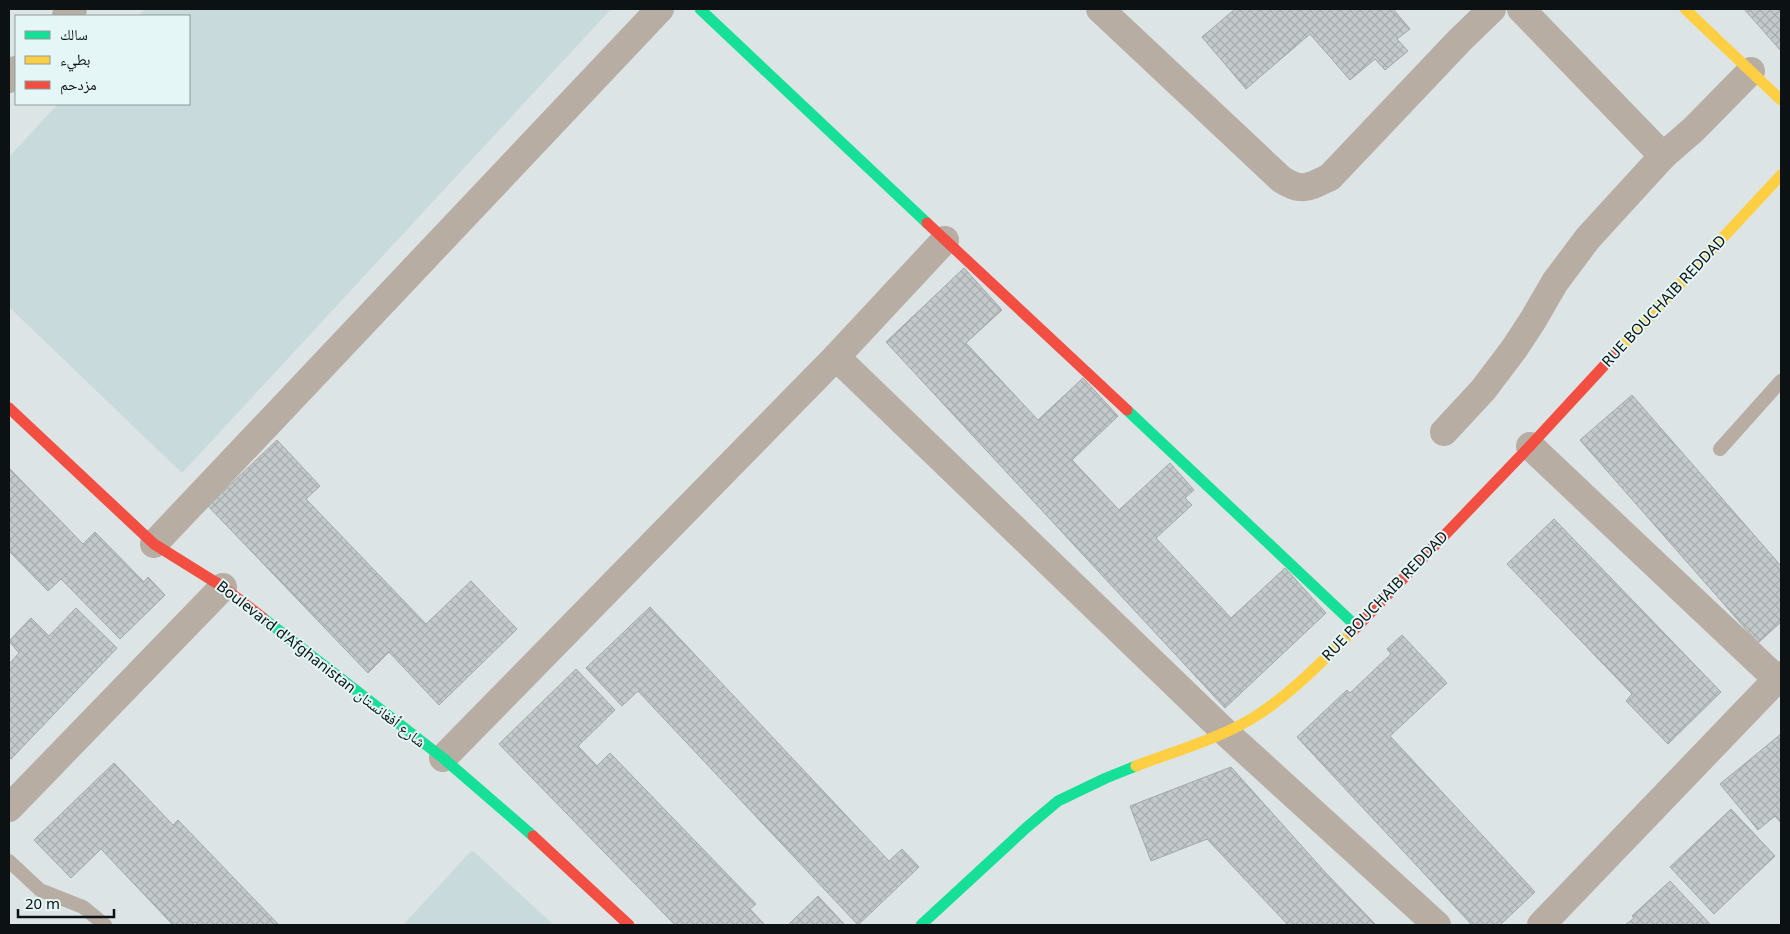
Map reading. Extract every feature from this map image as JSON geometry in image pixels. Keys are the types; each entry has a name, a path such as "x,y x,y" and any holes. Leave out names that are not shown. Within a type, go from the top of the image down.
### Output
{"street":[{"path":"154,544 660,9"},
{"path":"700,9 1357,628"},
{"path":"1100,9 1281,179 1290,185 1306,188 1330,177 1458,40 1492,9"},
{"path":"1521,9 1663,156"},
{"path":"1686,9 1781,100"},
{"path":"1444,432 1483,390 1514,349 1534,320 1555,282 1588,238 1663,156 1694,129 1751,71"},
{"name":"RUE BOUCHAIB REDDAD","path":"922,925 1026,828 1058,801 1106,778 1225,732 1258,715 1291,691 1357,628 1530,446 1781,175"},
{"path":"443,758 836,357 946,240"},
{"path":"836,357 1225,732 1437,925"},
{"name":"Boulevard d'Afghanistan شارع أفغانستان","path":"9,408 154,544 223,587 443,758 495,802 629,925"},
{"path":"1530,446 1780,679 1540,925"},
{"path":"9,808 223,587"}],"lane":[{"path":"1720,449 1781,381"},
{"path":"9,862 40,890 83,907 105,925"}],"shaded area":[{"path":"145,9 611,9 182,473 9,307 9,157 57,105 190,105 190,15 139,15"},
{"path":"472,850 554,925 403,925"}],"building":[{"path":"1235,9 1393,9 1410,29 1397,39 1408,51 1385,70 1375,59 1350,80 1310,34 1246,89 1202,37"},
{"path":"1744,9 1781,9 1781,51"},
{"path":"964,268 1002,310 966,343 1038,420 1083,378 1118,416 1072,460 1119,510 1170,463 1194,490 1185,498 1192,505 1156,538 1231,618 1285,568 1326,613 1225,708 886,342"},
{"path":"1632,395 1781,566 1781,622 1758,643 1580,440"},
{"path":"277,440 320,486 306,499 426,624 471,581 517,629 439,705 389,652 368,673 208,506"},
{"path":"9,468 83,544 95,532 144,582 148,577 165,595 120,639 61,579 48,591 9,551"},
{"path":"1554,519 1721,692 1668,744 1626,701 1632,694 1507,564"},
{"path":"650,607 889,861 902,849 919,867 858,925 638,691 622,706 586,668"},
{"path":"76,608 117,648 11,759 9,756 9,664 19,653 9,641 31,618 49,636"},
{"path":"1402,635 1447,683 1390,736 1535,892 1500,925 1472,925 1297,737 1347,690 1350,693 1391,654 1387,649"},
{"path":"576,669 615,710 578,746 597,766 610,753 756,904 750,909 765,925 675,925 499,744"},
{"path":"1781,734 1781,823 1775,816 1758,830 1720,784"},
{"path":"114,763 173,825 178,820 279,925 198,925 195,922 192,925 173,925 101,849 71,878 34,840"},
{"path":"1231,767 1324,871 1376,925 1288,925 1207,839 1151,861 1130,806"},
{"path":"1731,809 1775,856 1714,914 1670,867"},
{"path":"1670,881 1711,925 1625,925 1634,918 1632,916"},
{"path":"818,896 845,925 788,925"}],"traffic: fast":[{"path":"700,9 927,223"},
{"path":"1127,410 1357,627"},
{"path":"263,618 443,758 533,836"},
{"path":"921,925 1058,801 1136,766"}],"traffic: slow":[{"path":"1685,9 1781,100"},
{"path":"1614,355 1781,175"},
{"path":"1136,766 1215,737 1259,714 1296,686 1351,633"}],"traffic: jam":[{"path":"927,223 1127,410"},
{"path":"1351,633 1530,446 1614,355"},
{"path":"9,408 154,544 223,587 263,618"},
{"path":"533,836 629,925"}]}
